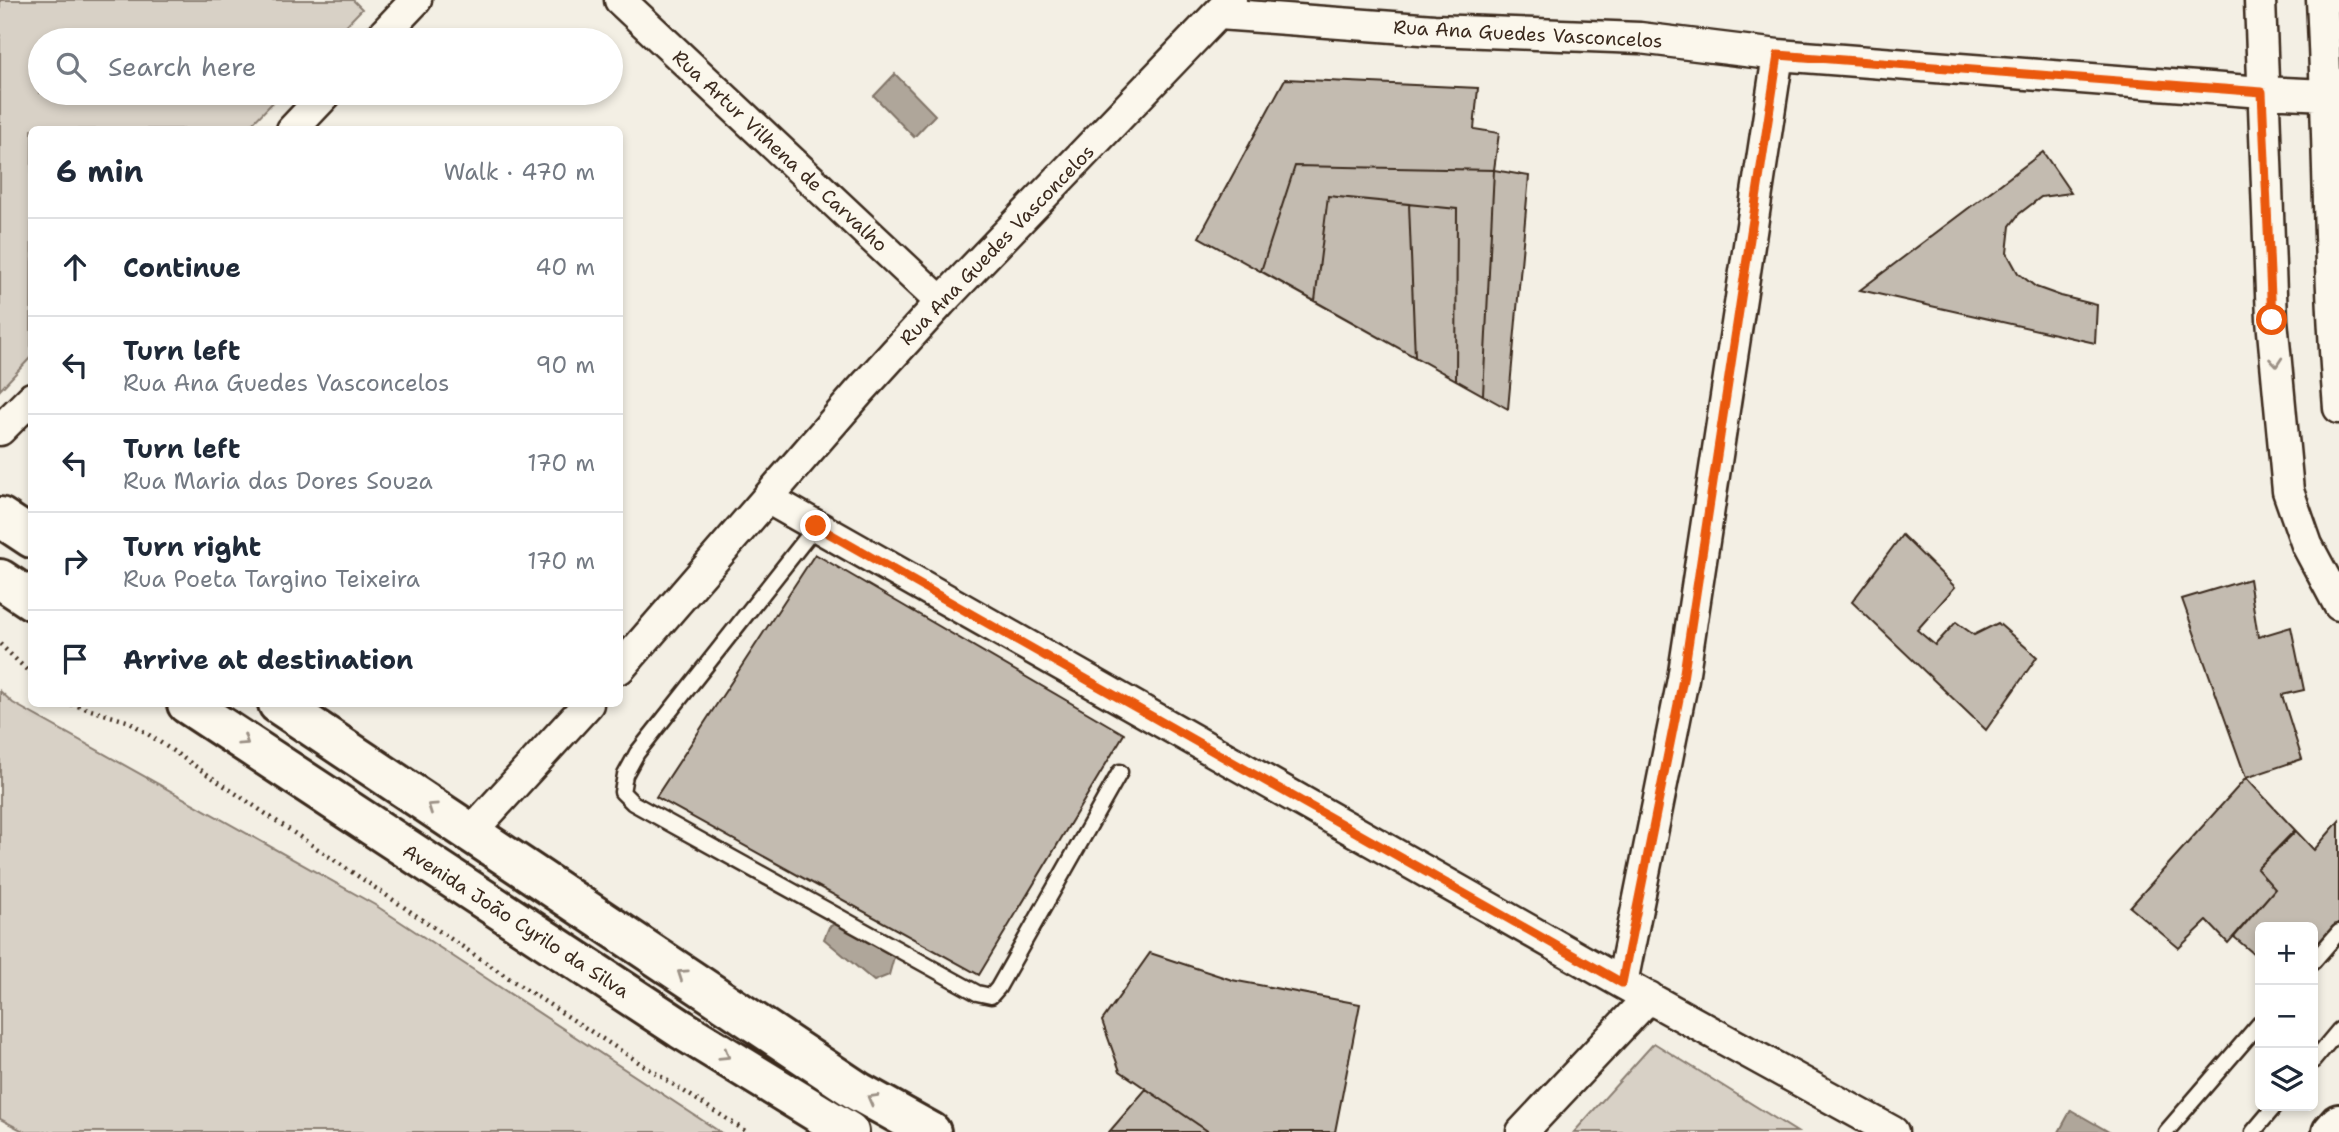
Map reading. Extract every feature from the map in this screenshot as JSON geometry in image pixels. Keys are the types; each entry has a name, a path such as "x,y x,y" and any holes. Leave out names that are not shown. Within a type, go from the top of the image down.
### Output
{"main road":[{"path":"0,517 28,535"},
{"path":"0,579 28,597"},
{"name":"Avenida João Cyrilo da Silva","path":"192,707 681,1029 849,1132"},
{"path":"282,707 859,1092 932,1132"},
{"path":"2332,1132 2339,1124"}],"street":[{"name":"Rua Artur Vilhena de Carvalho","path":"620,0 941,302"},
{"path":"2260,0 2272,320 2288,491 2307,545 2339,604"},
{"path":"2322,0 2333,94 2333,328 2339,408"},
{"path":"388,28 409,2"},
{"name":"Rua Ana Guedes Vasconcelos","path":"623,665 860,391 941,302 1225,7 1434,30 1640,38 1778,55 2262,92 2333,94"},
{"path":"1622,983 1683,679 1778,55"},
{"path":"296,126 316,105"},
{"path":"0,430 28,402"},
{"path":"769,499 1622,983 1893,1132"},
{"path":"470,832 585,707"},
{"path":"1522,1132 1649,997"}],"lane":[{"path":"816,526 637,753 625,775 622,792 633,803 977,993 991,996 1120,772"},
{"path":"2318,956 2339,932"},
{"path":"2166,1132 2255,1029"},
{"path":"2318,1055 2339,1030"},
{"path":"2253,1132 2271,1111"}],"path":[{"path":"0,644 28,671"},
{"path":"81,707 130,722 519,985 747,1132"}],"shaded area":[{"path":"0,0 353,0 362,9 344,28 28,28 28,105 270,105 250,126 28,126 28,360 0,390"},
{"path":"895,74 935,115 914,137 874,96"},
{"path":"0,691 13,703 375,905 720,1132 25,1132 0,1119"},
{"path":"842,920 894,957 889,975 874,981 824,939 829,927"},
{"path":"1654,1043 1797,1132 1574,1132"},
{"path":"2071,1110 2109,1132 2059,1132"}],"building":[{"path":"1285,79 1478,88 1474,129 1499,133 1494,170 1529,176 1508,409 1199,237"},
{"path":"2043,152 2071,193 2041,197 2019,214 2010,226 2007,253 2018,273 2036,287 2097,305 2095,343 1860,290"},
{"path":"1295,166 1494,170 1483,395 1261,271"},
{"path":"1328,196 1409,204 1415,357 1315,301"},
{"path":"1328,196 1457,209 1456,380 1315,301"},
{"path":"1902,535 1955,587 1917,630 1935,645 1956,622 1974,635 1998,623 2037,657 1986,730 1852,602"},
{"path":"815,554 1124,734 979,975 656,797"},
{"path":"2249,579 2258,637 2291,627 2304,690 2282,695 2302,759 2246,778 2182,599"},
{"path":"2246,778 2296,831 2257,869 2275,889 2228,943 2207,921 2179,948 2130,907"},
{"path":"2339,821 2339,927 2318,950 2318,922 2255,922 2255,955 2234,937 2275,889 2257,869 2295,830 2314,850"},
{"path":"1150,953 1232,980 1360,1004 1335,1132 1209,1132 1120,1071 1102,1021"},
{"path":"1146,1089 1209,1132 1109,1132"}],"route":[{"path":"816,526 1622,983 1683,679 1778,55 2262,92 2272,320"}]}
